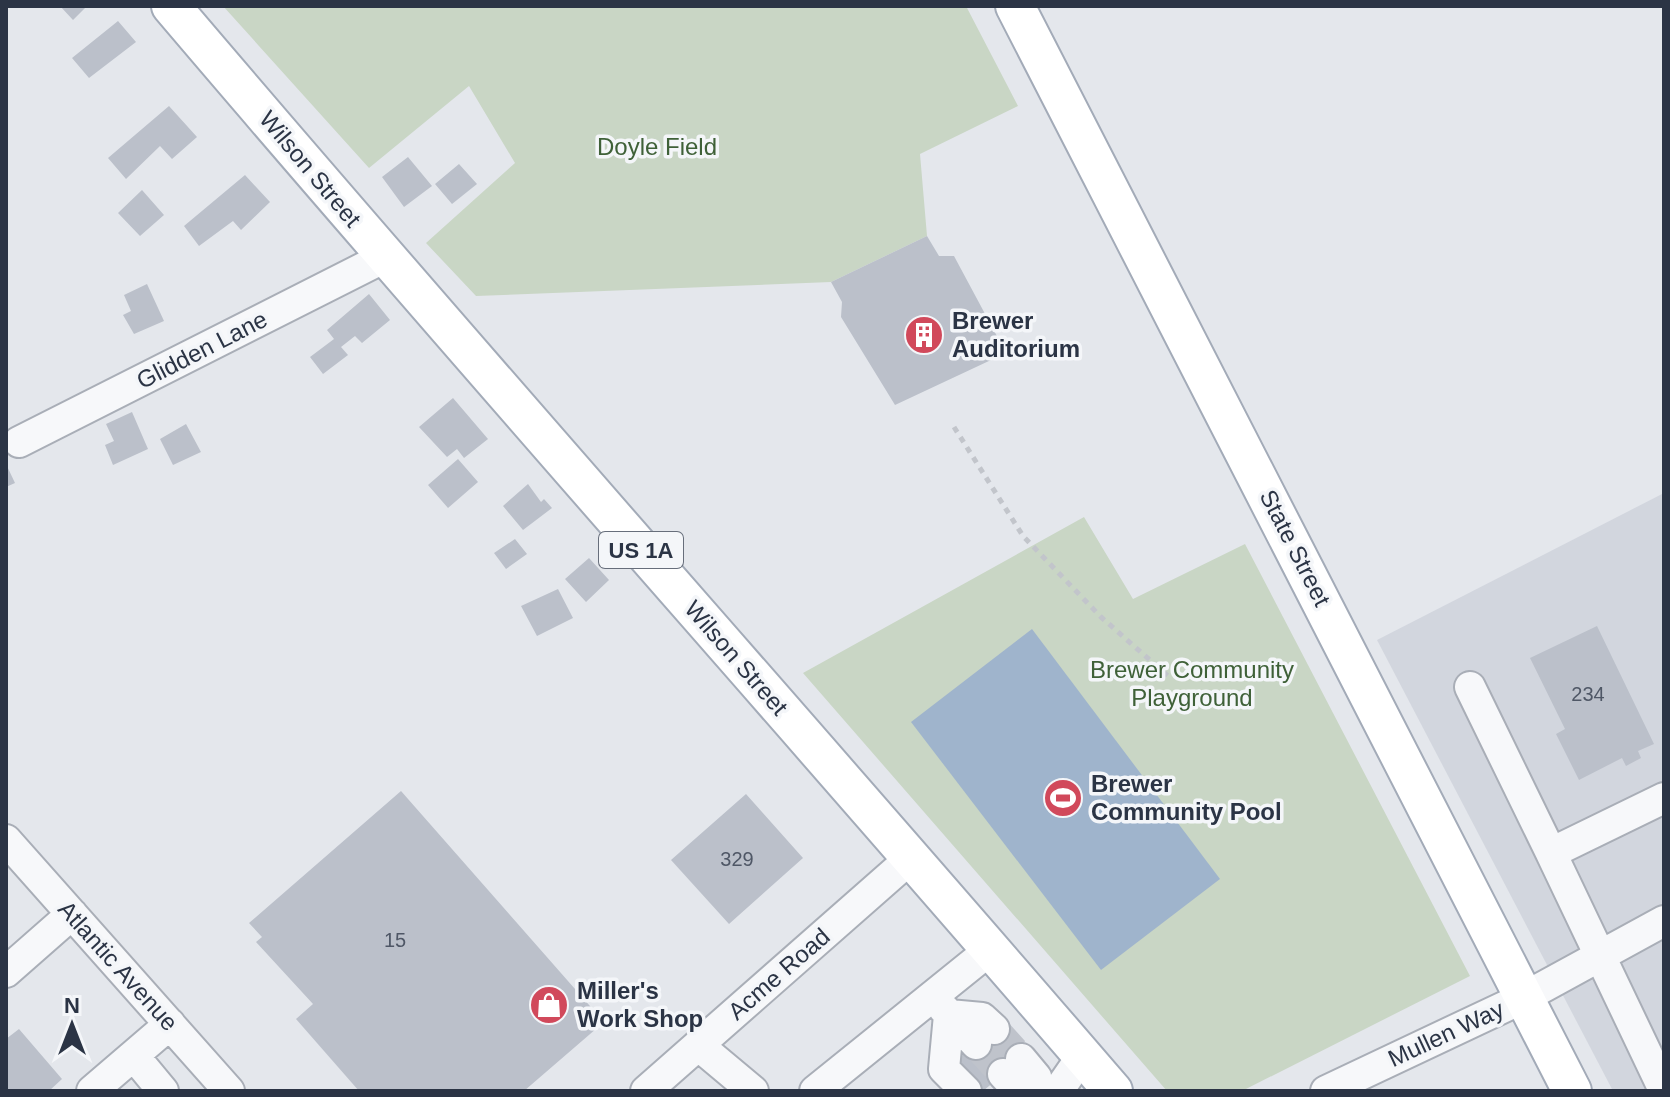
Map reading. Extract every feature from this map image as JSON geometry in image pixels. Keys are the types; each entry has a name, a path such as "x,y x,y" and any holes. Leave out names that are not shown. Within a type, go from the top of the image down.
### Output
{"main road":[{"name":"Wilson Street","path":"171,6 385,257 912,857 1113,1091"},
{"name":"State Street","path":"1015,6 1572,1091"}],"street":[{"name":"Glidden Lane","path":"19,442 385,257"},
{"path":"1470,687 1664,1090"},
{"path":"1551,853 1664,798"},
{"name":"Atlantic Avenue","path":"11,857 72,914 229,1091"},
{"name":"Acme Road","path":"646,1091 678,1081 698,1045 912,857"},
{"path":"6,972 72,914"},
{"name":"Mullen Way","path":"1326,1091 1523,998 1664,921"},
{"path":"815,1091 941,1005 991,949"},
{"path":"941,1005 985,1036"},
{"path":"941,1005 944,1069 966,1091"},
{"path":"92,1091 170,1024"},
{"path":"698,1045 753,1091"},
{"path":"1058,1091 1083,1055"},
{"path":"134,1056 163,1091"},
{"path":"1014,1075 1036,1077 1029,1091"}],"path":[{"path":"954,427 1023,536 1101,617 1168,676"}],"shaded area":[{"path":"1664,493 1664,1091 1613,1091 1377,640"}],"green space":[{"name":"Doyle Field","path":"223,6 966,6 1018,106 920,154 927,236 831,282 476,296 426,243 515,163 469,86 369,168"},
{"name":"Brewer Community Playground","path":"1084,517 1133,599 1245,544 1470,976 1242,1091 1167,1091 803,673"}],"water":[{"name":"Brewer Community Pool","path":"1032,629 1220,879 1101,970 911,722"}],"building":[{"path":"60,6 87,6 73,20"},
{"path":"118,21 136,42 89,78 72,58"},
{"path":"169,106 197,137 172,159 160,146 126,179 108,158"},
{"path":"408,157 432,186 404,207 382,177"},
{"path":"459,164 477,184 452,204 435,184"},
{"path":"245,175 270,202 241,230 233,221 199,246 184,226"},
{"path":"142,190 164,215 140,236 118,213"},
{"name":"Brewer Auditorium","path":"927,236 939,256 954,256 1006,353 895,405 841,317 842,302 831,282"},
{"path":"147,284 164,321 134,334 123,315 131,311 124,295"},
{"path":"369,294 390,320 362,343 355,336 341,347 348,355 323,374 310,357 334,339 327,330"},
{"path":"453,398 488,439 464,458 457,449 447,457 419,427"},
{"path":"132,412 148,449 113,465 105,445 114,441 106,424"},
{"path":"186,424 201,452 173,465 160,439"},
{"path":"458,459 478,482 448,508 428,485"},
{"path":"6,464 15,483 6,487"},
{"path":"528,484 541,502 544,499 552,508 523,530 503,506"},
{"path":"515,539 527,554 506,569 494,553"},
{"path":"589,558 609,580 586,602 565,579"},
{"path":"558,589 573,618 537,636 521,606"},
{"path":"1597,626 1654,744 1638,751 1641,758 1626,766 1622,758 1579,780 1556,734 1565,729 1530,658"},
{"path":"401,791 604,1022 524,1091 359,1091 296,1019 313,1004 256,942 262,937 249,923"},
{"path":"746,794 803,858 729,924 671,860"},
{"path":"1004,1020 1030,1052 983,1091 977,1091 953,1063"},
{"path":"19,1029 62,1079 49,1091 6,1091 6,1039"}],"tunnel":[{"path":"994,1029 1021,1059"},
{"path":"976,1044 1003,1074"}],"place":[{"name":"Brewer Auditorium","path":"924,335"},
{"name":"Brewer Community Pool","path":"1063,798"},
{"name":"Miller's Work Shop","path":"549,1005"}]}
